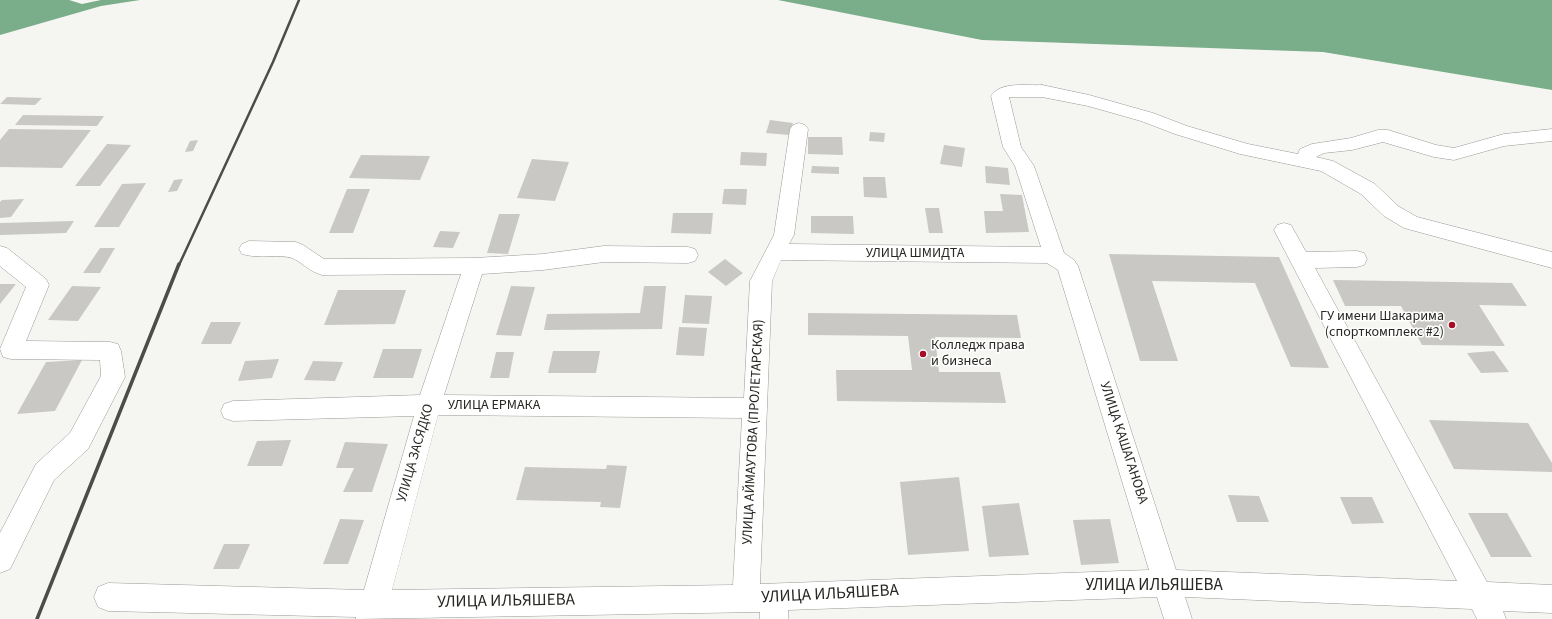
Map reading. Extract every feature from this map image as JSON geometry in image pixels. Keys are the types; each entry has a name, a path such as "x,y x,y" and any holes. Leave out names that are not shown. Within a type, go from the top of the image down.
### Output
{"street":[{"name":"УЛИЦА КАШАГАНОВА","path":"1178,619 1061,261 1024,166 1012,147 1000,96 1004,92 1042,92 1083,100 1147,117 1181,130 1220,142 1307,162"},
{"name":"УЛИЦА АЙМАУТОВА (ПРОЛЕТАРСКАЯ)","path":"746,599 761,281 770,258 784,235 799,129"},
{"path":"1552,135 1504,140 1454,154 1441,153 1388,136 1380,135 1352,144 1327,145 1317,148 1307,154 1307,162 1326,166 1343,174 1368,189 1391,211 1411,223 1552,260"},
{"path":"1284,230 1487,608"},
{"path":"249,249 296,250 317,265 322,266 474,266 544,262 591,254 688,255"},
{"path":"0,254 38,285 11,350 110,351 113,377 79,441 45,472 0,560"},
{"name":"УЛИЦА ШМИДТА","path":"770,258 1047,255 1061,261"},
{"path":"1300,260 1357,259"},
{"name":"УЛИЦА ЗАСЯДКО","path":"371,611 429,405 474,266"},
{"name":"УЛИЦА ЕРМАКА","path":"234,411 429,405 754,408"},
{"name":"УЛИЦА ИЛЬЯШЕВА","path":"108,597 371,611 746,599 774,608 1167,583 1487,608 1552,599"}],"shaded area":[{"path":"0,0 69,0 82,4 101,0 140,0 101,6 0,35"},
{"path":"778,0 1552,0 1552,90 1323,52 982,40"}],"building":[{"path":"7,97 42,98 35,105 0,104"},
{"path":"23,115 104,116 97,126 15,125"},
{"path":"770,120 793,123 789,135 766,133"},
{"path":"9,129 91,130 62,168 0,167 0,140"},
{"path":"870,132 885,133 884,142 869,141"},
{"path":"808,137 842,137 843,155 808,154"},
{"path":"198,140 193,151 185,152 190,141"},
{"path":"107,144 131,145 100,186 75,186"},
{"path":"944,145 965,148 962,167 940,164"},
{"path":"741,152 767,153 766,166 740,165"},
{"path":"361,155 430,156 420,180 349,178"},
{"path":"532,159 569,162 555,201 517,198"},
{"path":"812,166 839,167 839,174 811,173"},
{"path":"985,166 1008,168 1010,185 986,183"},
{"path":"863,177 885,177 887,198 864,197"},
{"path":"183,179 177,191 168,192 174,180"},
{"path":"146,183 119,227 94,227 122,184"},
{"path":"347,189 370,189 353,233 329,233"},
{"path":"724,189 747,189 746,205 722,204"},
{"path":"1000,194 1022,195 1029,232 986,233 984,211 1003,211"},
{"path":"24,199 11,217 0,218 0,202 2,200"},
{"path":"925,208 939,208 943,233 929,233"},
{"path":"673,213 713,213 711,234 671,233"},
{"path":"499,214 520,214 508,254 487,253"},
{"path":"811,216 853,216 854,234 811,233"},
{"path":"74,221 66,233 0,235 0,223"},
{"path":"440,231 460,232 453,248 433,247"},
{"path":"100,248 115,248 100,273 83,273"},
{"path":"1109,254 1279,257 1329,368 1291,367 1255,283 1152,281 1178,361 1140,361"},
{"path":"725,259 743,273 726,286 708,272"},
{"name":"ГУ имени Шакарима (спорткомплекс #2)","path":"1333,280 1512,283 1527,306 1479,305 1505,346 1422,345 1401,306 1345,306"},
{"path":"0,284 16,284 0,304"},
{"path":"72,286 101,287 78,321 48,320"},
{"path":"511,286 535,287 521,336 496,335"},
{"path":"644,286 666,286 662,329 544,330 547,314 640,313"},
{"path":"338,290 406,290 395,324 324,325"},
{"path":"685,295 712,296 709,324 682,323"},
{"name":"Колледж права и бизнеса","path":"808,313 1017,315 1021,338 935,337 939,372 1000,372 1006,403 837,401 836,370 912,370 908,336 808,335"},
{"path":"211,322 241,322 231,344 201,344"},
{"path":"679,327 707,328 704,356 676,355"},
{"path":"383,349 422,349 413,378 373,378"},
{"path":"553,351 600,351 596,373 548,373"},
{"path":"1494,351 1509,372 1481,373 1467,353"},
{"path":"496,352 514,352 509,378 490,378"},
{"path":"279,359 272,378 238,381 245,361"},
{"path":"82,360 55,411 17,414 46,362"},
{"path":"313,361 343,362 335,381 304,380"},
{"path":"1429,420 1528,423 1552,463 1552,472 1454,469"},
{"path":"291,440 282,466 247,466 257,441"},
{"path":"345,442 388,444 372,492 343,492 354,468 336,468"},
{"path":"607,465 627,466 620,508 600,507 601,502 516,500 525,467 606,469"},
{"path":"959,477 969,551 908,555 900,482"},
{"path":"1228,495 1259,496 1269,522 1237,522"},
{"path":"1340,497 1372,497 1384,523 1352,524"},
{"path":"1019,503 1029,555 989,557 982,506"},
{"path":"1468,513 1507,513 1532,557 1491,557"},
{"path":"340,519 364,520 348,564 323,564"},
{"path":"1110,519 1119,563 1081,565 1073,520"},
{"path":"224,544 250,544 239,569 213,569"}],"railway":[{"path":"179,265 273,62 299,0"},
{"path":"37,619 179,264"}],"place":[{"name":"ГУ имени Шакарима (спорткомплекс #2)","path":"1452,325"},
{"name":"Колледж права и бизнеса","path":"923,354"}]}
